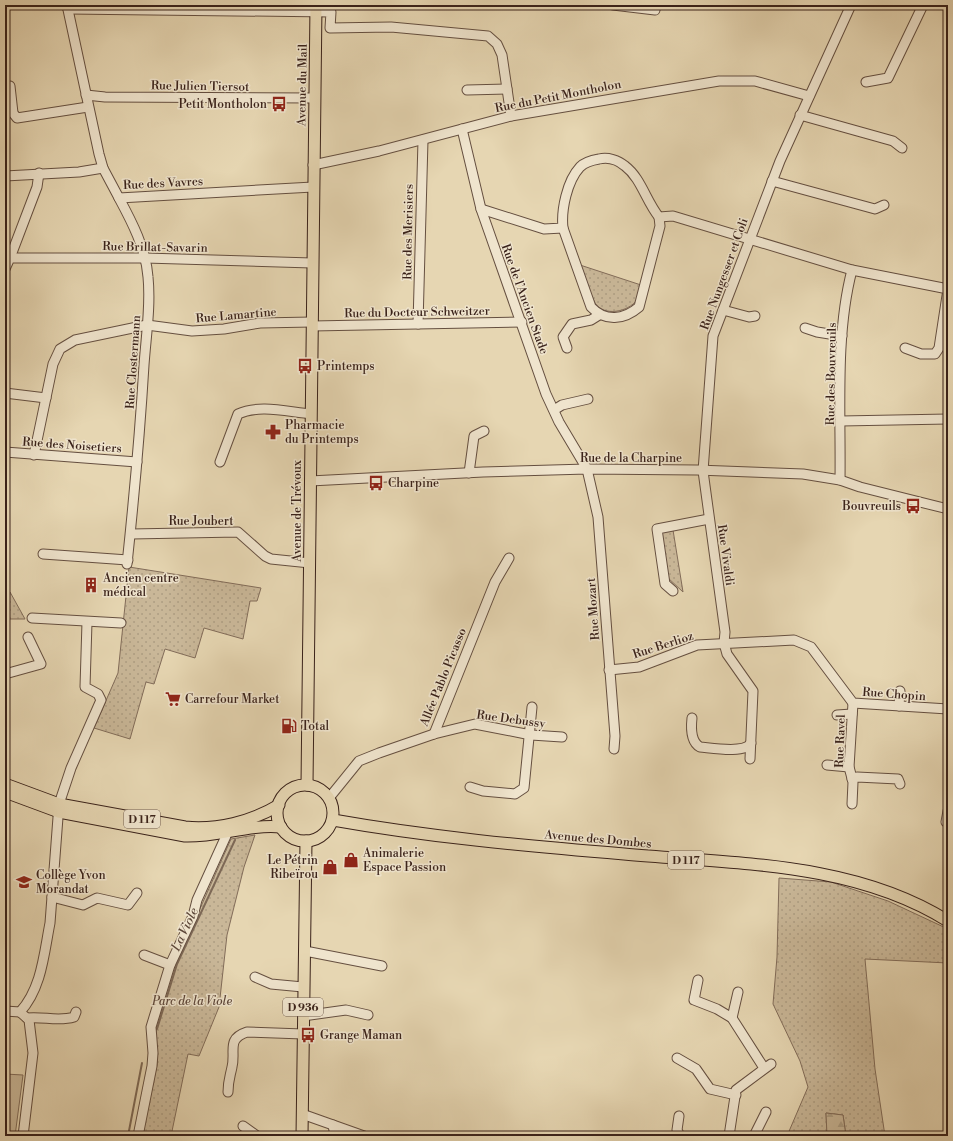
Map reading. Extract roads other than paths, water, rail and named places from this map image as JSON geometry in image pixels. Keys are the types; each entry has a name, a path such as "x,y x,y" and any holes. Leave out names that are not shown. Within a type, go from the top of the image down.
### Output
{"main road":[{"name":"Avenue du Mail","path":"313,165 316,9"},
{"name":"Avenue de Trévoux","path":"307,785 313,165"},
{"name":"D 117","path":"5,784 59,808"},
{"path":"307,785 320,789 329,798 332,805 333,820 326,833 313,840 306,841 291,838 281,827 277,812 286,793 292,788 307,785"},
{"name":"D 117","path":"5,792 59,808 185,827 204,829 258,826 281,827"},
{"name":"D 117","path":"225,829 261,815 279,805"},
{"name":"Avenue des Dombes","path":"333,820 416,834 560,849 785,868 841,877 886,890 948,921"},
{"name":"D 936","path":"302,1136 306,841"}],"street":[{"path":"613,5 655,10 656,5"},
{"name":"Rue Nungesser et Coli","path":"704,471 708,388 714,336 772,181 800,115 851,5"},
{"path":"866,82 888,78 923,5"},
{"path":"68,7 316,9 331,12 330,28 391,27 488,36 497,44 502,55 511,116"},
{"name":"Rue des Vavres","path":"68,7 88,107 103,168 119,198 313,187"},
{"name":"Rue du Petit Montholon","path":"313,165 423,140 511,116 719,81 755,81 809,96"},
{"path":"10,86 13,113 17,118 88,107"},
{"path":"467,90 507,89"},
{"name":"Rue Julien Tiersot","path":"86,95 105,97 315,98"},
{"path":"800,115 893,141 902,148"},
{"name":"Rue de l’Ancien Stade","path":"462,129 481,209 522,322 546,394 587,470"},
{"name":"Rue des Merisiers","path":"418,324 423,140"},
{"path":"602,158 618,161 633,174 650,206 659,217 660,226 639,307 624,316 606,318 591,307 563,228 562,217 568,191 574,175 581,166 602,158"},
{"path":"5,176 39,173 83,172 103,168"},
{"path":"5,269 37,187 39,173"},
{"path":"772,181 875,208 884,205"},
{"name":"Rue Clostermann","path":"43,554 128,562 137,462 149,283 145,258 131,220 119,198"},
{"path":"481,209 544,229 563,228"},
{"path":"659,217 673,216 852,270 948,289 939,348 935,354 921,354 905,348"},
{"name":"Rue Brillat-Savarin","path":"10,258 145,258 312,263"},
{"name":"Rue des Bouvreuils","path":"840,480 842,336 848,285 852,270"},
{"path":"723,310 749,317 754,316"},
{"path":"567,348 563,337 572,324 591,320 599,314"},
{"name":"Rue du Docteur Schweitzer","path":"312,324 522,322"},
{"name":"Rue Lamartine","path":"34,455 52,364 60,349 75,340 147,325 192,330 224,329 260,323 312,324"},
{"path":"806,328 817,332 842,336"},
{"path":"5,393 46,398"},
{"path":"554,410 562,405 588,399"},
{"path":"220,462 238,414 246,410 256,409 311,414"},
{"path":"841,421 948,419"},
{"path":"469,473 474,436 484,431"},
{"name":"Rue des Noisetiers","path":"5,452 137,462"},
{"name":"Rue de la Charpine","path":"310,481 469,473 587,470 803,474 840,480 860,487 948,509"},
{"name":"Rue Mozart","path":"587,470 598,517 615,736 614,749"},
{"name":"Rue Vivaldi","path":"704,471 724,632 724,643"},
{"path":"673,591 665,584 657,529 709,519"},
{"name":"Rue Joubert","path":"131,534 238,532 265,556 271,559 310,563"},
{"name":"Allée Pablo Picasso","path":"329,798 359,761 379,752 434,734 494,582 509,558"},
{"path":"32,618 121,623"},
{"path":"20,1012 28,1003 37,986 50,923 56,830 59,808 71,768 101,700 98,694 85,687 87,622"},
{"path":"5,674 41,664 28,637"},
{"name":"Rue Chopin","path":"724,643 794,640 811,647 853,703 948,709"},
{"path":"724,643 727,654 753,691 750,760"},
{"name":"Rue Berlioz","path":"610,670 639,667 696,645 724,643"},
{"path":"899,706 900,691"},
{"name":"Rue Ravel","path":"852,804 852,779 849,767 853,703"},
{"path":"470,786 483,791 515,794 524,788 531,735 532,707"},
{"path":"837,714 852,714"},
{"path":"692,718 691,728 696,743 700,747 743,750 751,744"},
{"name":"Rue Debussy","path":"434,734 475,724 531,735 562,737"},
{"path":"827,765 849,767"},
{"name":"Rue Ravel","path":"852,779 857,777 898,779 900,784"},
{"path":"946,822 948,811"},
{"path":"138,1136 152,1066 153,1053 151,1027 170,965 193,916 197,900 226,836 225,829"},
{"path":"52,897 83,905 97,898 128,905 137,893"},
{"path":"305,951 382,966"},
{"path":"144,955 170,965"},
{"path":"255,977 271,984 303,987"},
{"path":"698,980 694,1000 717,1009 732,1018 768,1066 736,1090 729,1136"},
{"path":"732,1018 738,992"},
{"path":"5,1010 20,1012 27,1018 32,1030 33,1052 23,1136"},
{"path":"303,1016 346,1010 368,1015"},
{"path":"27,1018 35,1017 65,1020 74,1018 76,1012"},
{"path":"228,1092 228,1079 233,1066 233,1045 240,1034 247,1032 303,1034"},
{"path":"677,1058 696,1069 710,1089 736,1094"},
{"path":"754,1136 766,1112"},
{"path":"302,1114 364,1136"},
{"path":"679,1116 677,1130 680,1136"},
{"path":"333,1125 335,1136"},
{"path":"243,1126 257,1136"}],"waterway":[{"name":"La Viole","path":"157,1029 177,964 235,840"},
{"name":"La Viole","path":"128,1136 142,1063"}],"place":[{"name":"Petit Montholon","path":"279,104"},
{"name":"Printemps","path":"305,366"},
{"name":"Pharmacie du Printemps","path":"273,432"},
{"name":"Charpine","path":"376,483"},
{"name":"Bouvreuils","path":"913,506"},
{"name":"Ancien centre médical","path":"91,585"},
{"name":"Carrefour Market","path":"173,699"},
{"name":"Total","path":"289,726"},
{"name":"Animalerie Espace Passion","path":"351,860"},
{"name":"Le Pétrin Ribeïrou","path":"330,867"},
{"name":"Collège Yvon Morandat","path":"24,882"},
{"name":"Grange Maman","path":"308,1035"}],"park label":[{"name":"Parc de la Viole","path":"192,1001"}]}
